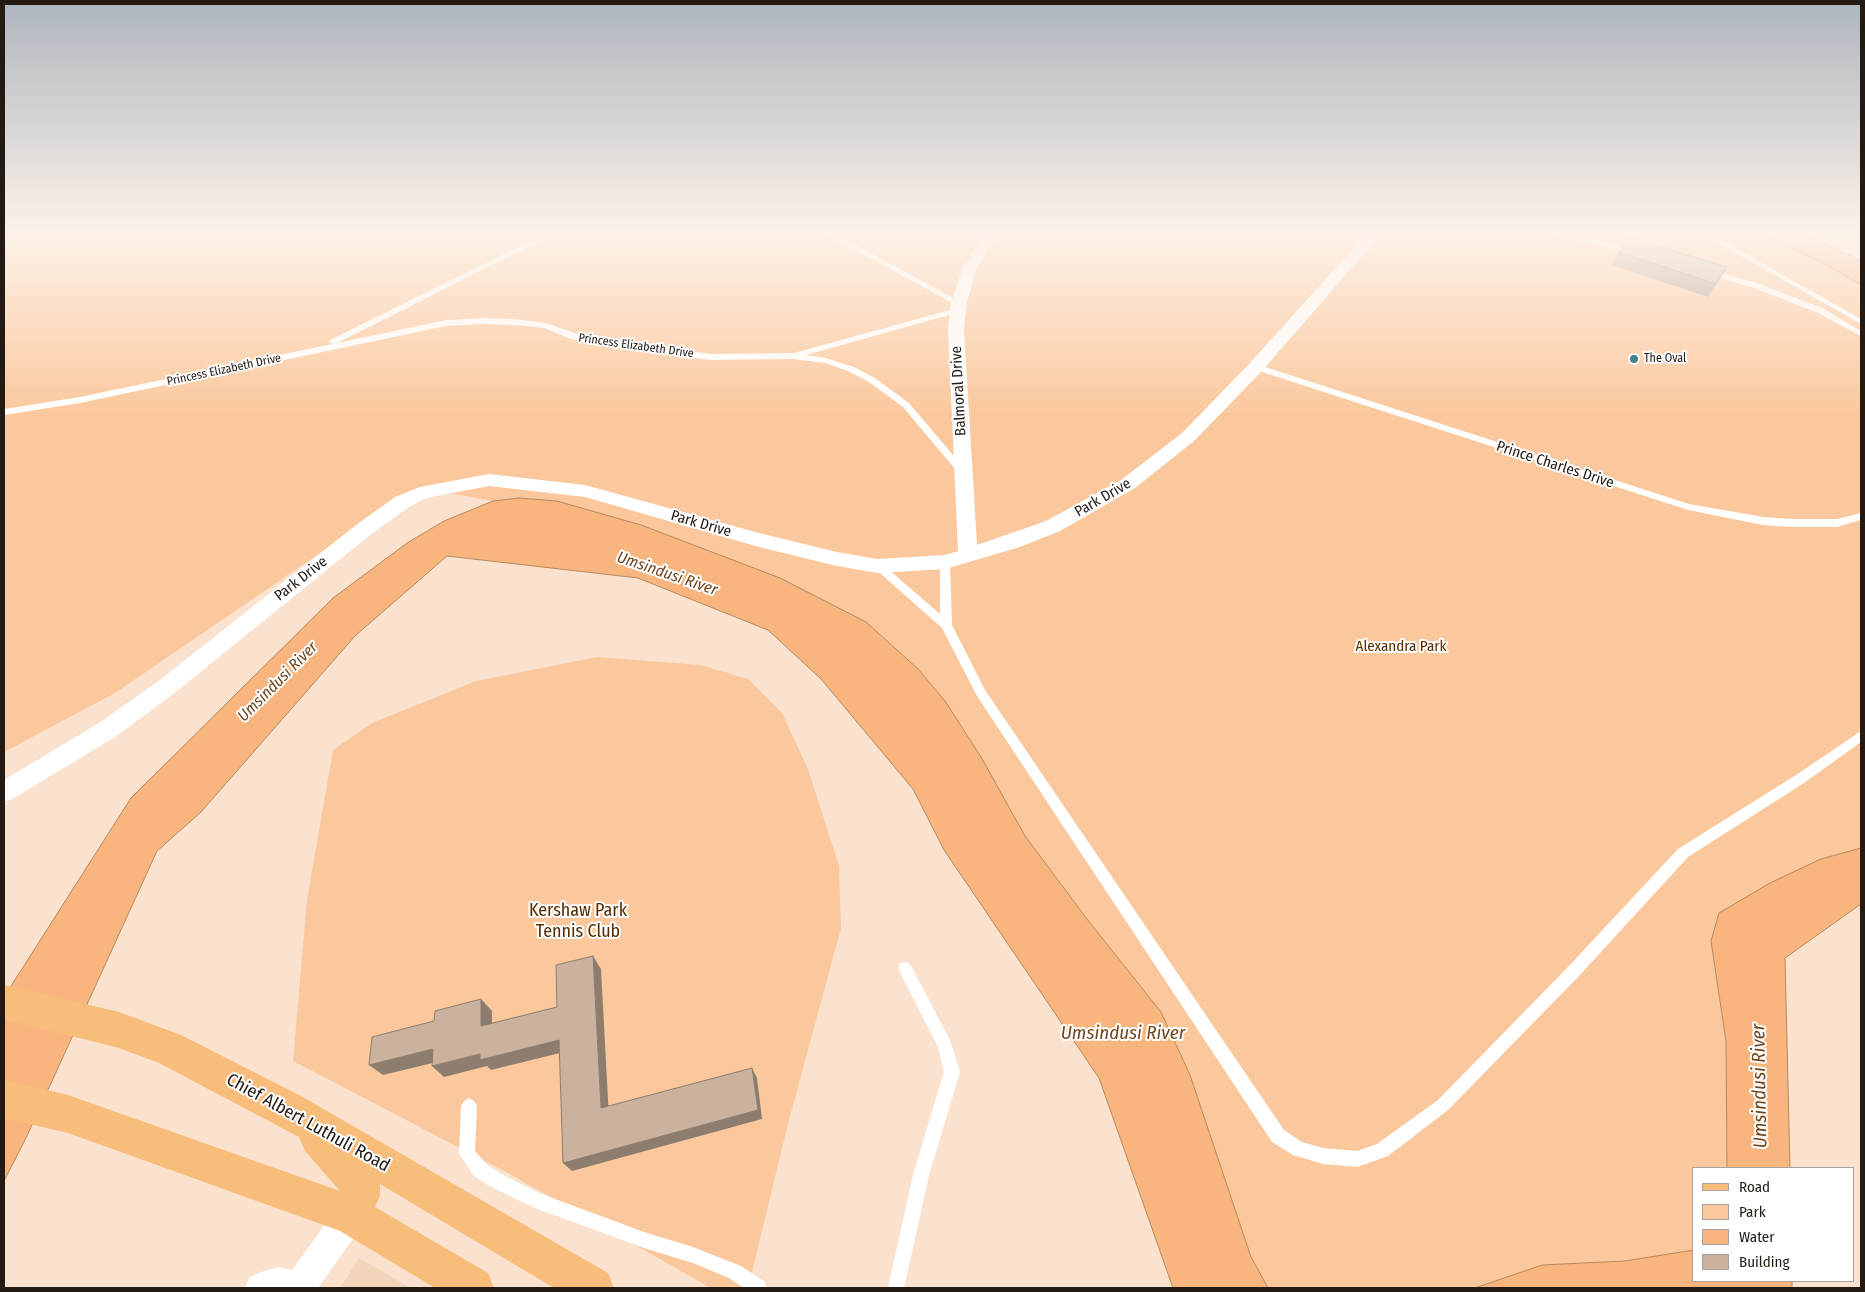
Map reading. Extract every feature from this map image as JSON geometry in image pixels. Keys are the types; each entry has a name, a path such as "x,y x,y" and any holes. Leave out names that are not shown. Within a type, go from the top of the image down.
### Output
{"main road":[{"name":"Chief Albert Luthuli Road","path":"4,1002 119,1030 168,1048 288,1109 593,1288"},
{"path":"4,1099 68,1114 351,1215 470,1288"},
{"path":"288,1109 357,1178 360,1184 360,1196 351,1215"}],"street":[{"name":"Balmoral Drive","path":"962,294 958,307 956,329 968,556"},
{"name":"Park Drive","path":"4,792 106,730 164,690 286,590 402,502 420,493 449,486 489,480 585,491 759,540 877,566 944,562 968,556 1053,526 1128,484 1188,437 1256,367 1321,294"},
{"path":"261,1288 279,1283 299,1288 351,1215"}],"lane":[{"path":"318,350 429,294"},
{"path":"936,294 958,307"},
{"path":"1778,294 1821,311 1861,334"},
{"path":"1812,294 1861,322"},
{"path":"793,356 958,307"},
{"name":"Princess Elizabeth Drive","path":"4,412 80,400 446,323 482,321 546,326 574,338 590,341 712,357 793,356 826,361 851,369 891,392 906,405 964,475"},
{"name":"Prince Charles Drive","path":"1256,367 1688,507 1763,521 1792,523 1837,523 1861,517"},
{"path":"944,562 946,625"},
{"path":"877,566 946,625 981,693 1278,1136 1299,1149 1323,1156 1357,1158 1382,1150 1443,1104 1573,972 1683,853 1800,779 1861,736"},
{"path":"896,1288 921,1175 952,1072 945,1045 905,969"},
{"path":"469,1106 467,1154 480,1170 497,1182 535,1200 735,1272 759,1288"}],"shaded area":[{"path":"359,1258 411,1288 340,1288"}],"green space":[{"name":"Alexandra Park","path":"4,294 1861,294 1861,848 1821,859 1711,941 1726,1041 1727,1167 1692,1167 1692,1250 1625,1261 1542,1265 1475,1288 1268,1288 1251,1257 1190,1075 1161,1012 1090,923 1025,836 981,757 945,701 918,669 866,622 519,498 493,501 421,488 411,491 115,693 4,752"},
{"name":"Kershaw Park Tennis Club","path":"597,657 700,665 748,679 782,713 808,769 839,866 841,928 788,1124 748,1288 711,1288 506,1172 293,1061 307,900 333,750 372,723 476,681"}],"water":[{"name":"Umsindusi River","path":"519,498 557,501 641,525 780,578 866,622 918,669 945,701 981,757 1025,836 1090,923 1161,1012 1190,1075 1251,1257 1268,1288 1173,1288 1099,1078 944,850 913,789 821,679 768,630 638,578 447,556 355,636 201,812 157,851 26,1138 4,1181 4,997 131,798 333,598 407,543 444,521 493,501"},
{"name":"Umsindusi River","path":"1861,848 1861,904 1785,958 1790,1167 1727,1167 1726,1041 1711,941 1719,913 1770,883 1821,859"},
{"path":"1692,1250 1692,1282 1792,1282 1792,1288 1475,1288 1542,1265 1625,1261"}],"building":[{"path":"593,956 601,1108 752,1068 758,1110 563,1163 559,1040 480,1060 480,1054 432,1066 433,1049 369,1065 372,1037 434,1021 435,1011 481,999 481,1026 557,1007 556,965"}],"place":[{"name":"The Oval","path":"1634,359"}]}
